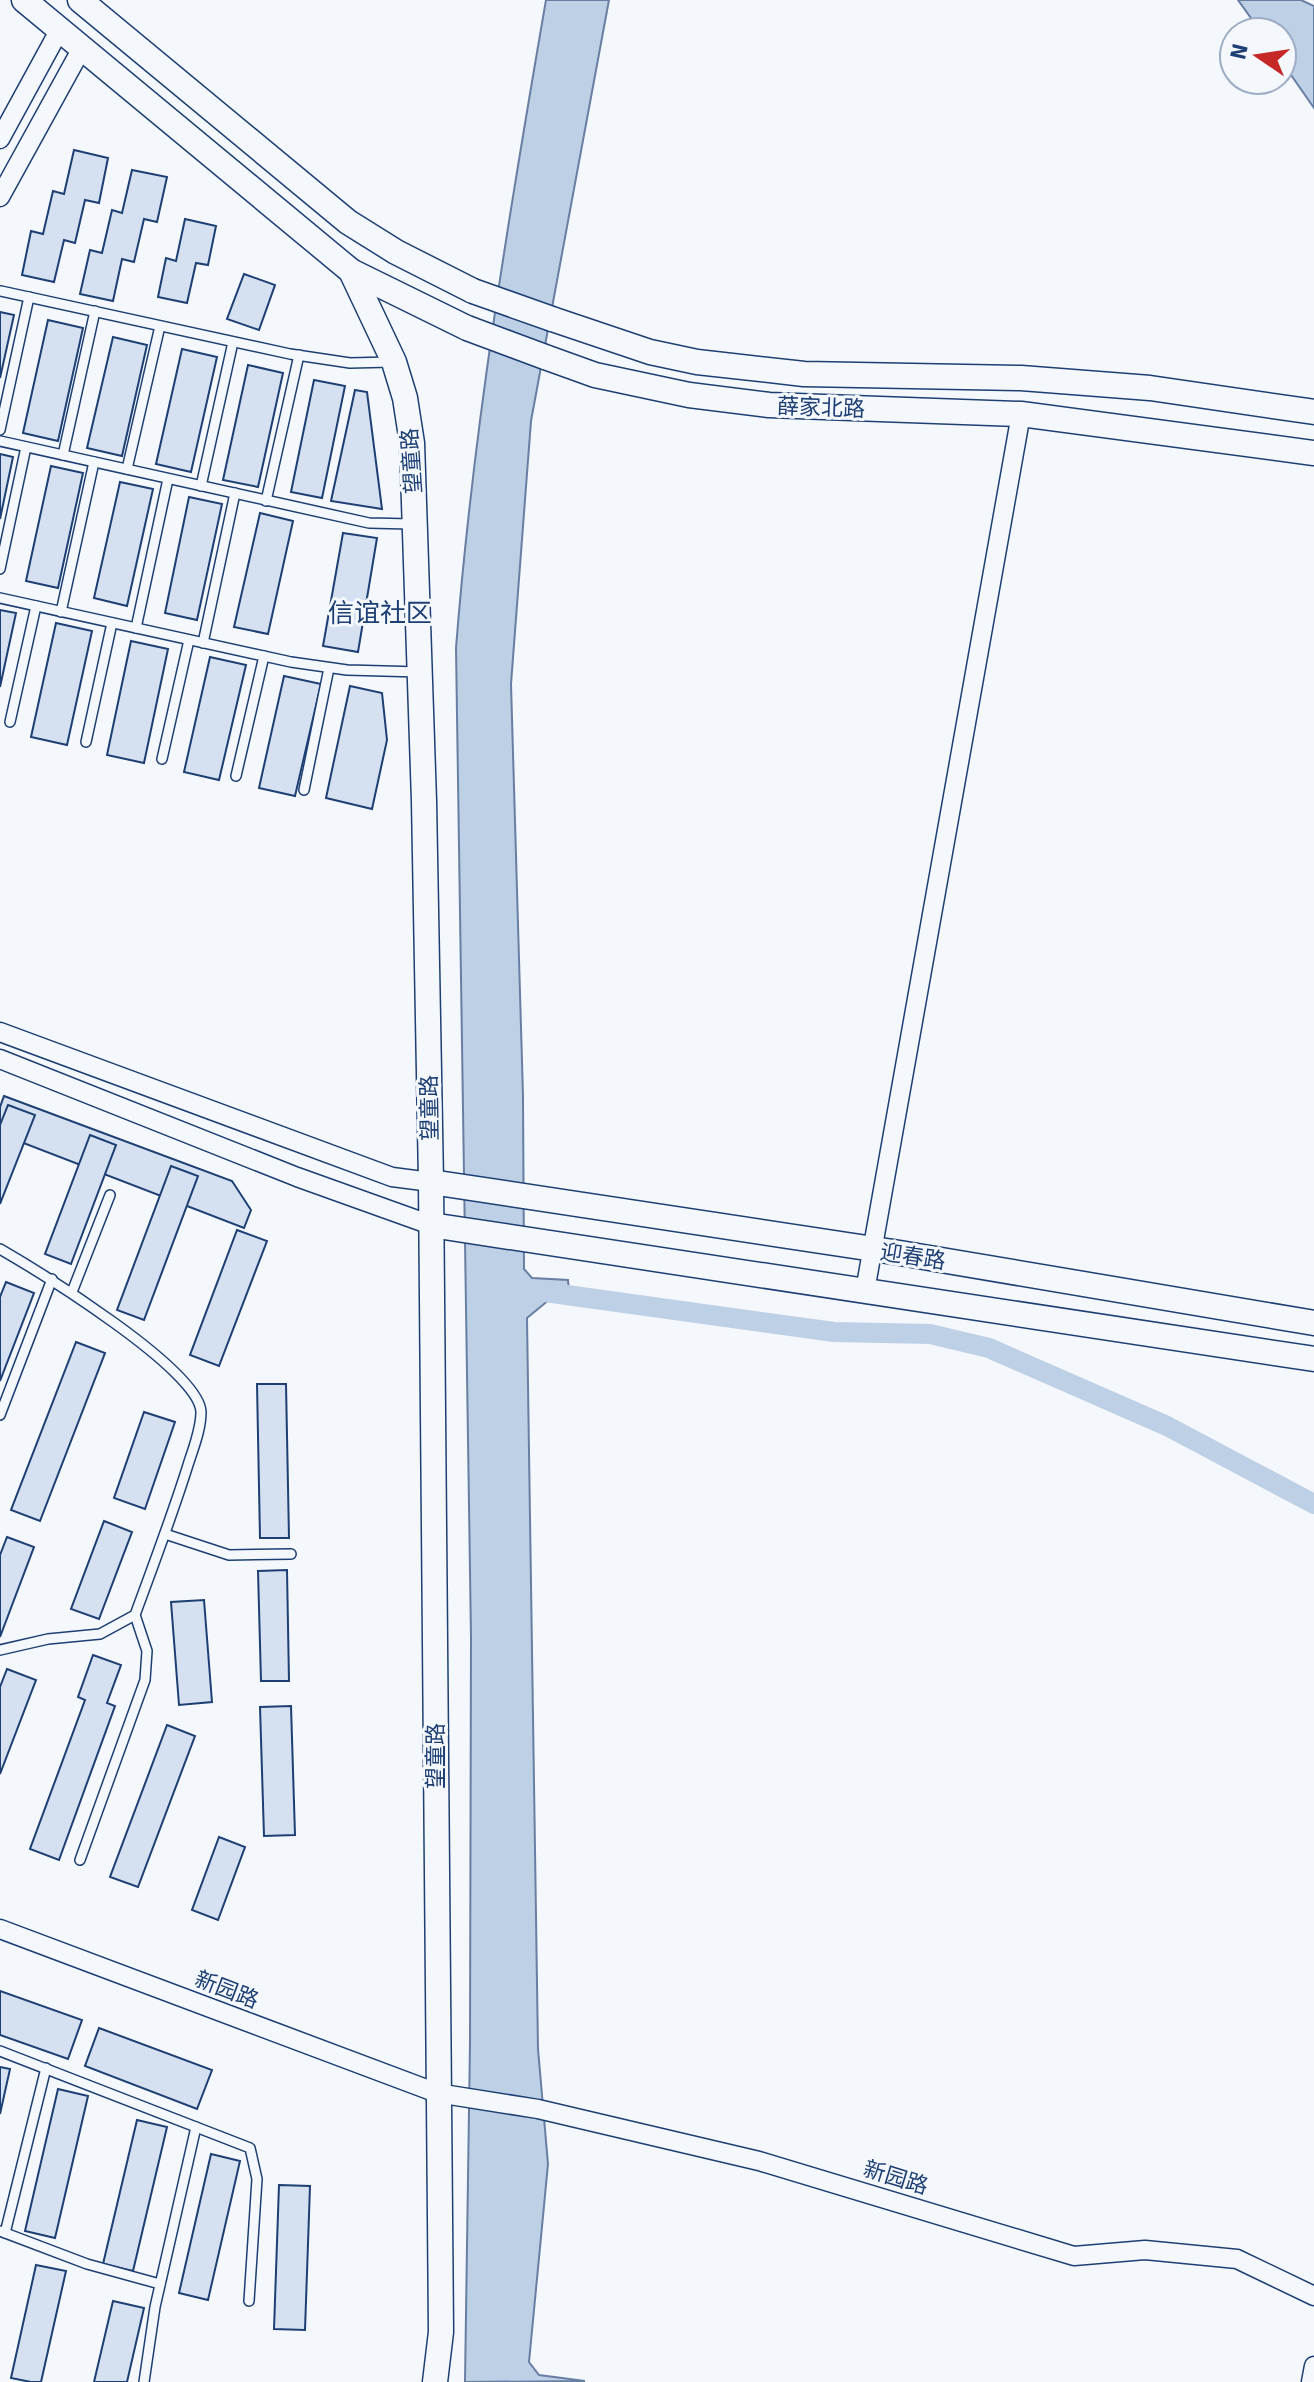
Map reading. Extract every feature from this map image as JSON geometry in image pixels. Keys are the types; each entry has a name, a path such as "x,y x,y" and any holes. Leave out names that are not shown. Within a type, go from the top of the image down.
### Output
{"main road":[{"name":"望童路","path":"24,0 351,271 394,362 405,398 412,443 420,672 448,2094 441,2332 435,2382"},
{"name":"薛家北路","path":"80,0 348,222 396,252 473,291 650,352 697,362 804,374 1021,378 1150,388 1314,412"},
{"name":"薛家北路","path":"351,271 467,328 545,357 595,375 689,395 769,405 1021,414 1314,453"},
{"name":"迎春路","path":"431,1182 874,1249 1314,1323"},
{"name":"迎春路","path":"431,1225 1314,1359"}],"street":[{"path":"0,139 60,29"},
{"path":"0,197 82,48"},
{"path":"865,1291 1021,414"},
{"path":"2,1038 392,1177 431,1182"},
{"path":"0,1059 297,1177 431,1225"},
{"name":"新园路","path":"0,1929 448,2094 538,2109 759,2161 1074,2256 1145,2250 1237,2259 1314,2296"},
{"path":"1311,2382 1314,2366"}],"lane":[{"path":"1,291 299,355 350,363 394,362"},
{"path":"0,430 29,297"},
{"path":"63,455 95,311"},
{"path":"127,469 160,326"},
{"path":"201,486 233,342"},
{"path":"266,501 299,355"},
{"path":"0,441 369,523 415,524"},
{"path":"0,569 26,447"},
{"path":"61,612 94,462"},
{"path":"136,628 168,479"},
{"path":"203,643 235,493"},
{"path":"0,598 329,668 420,672"},
{"path":"10,722 36,606"},
{"path":"86,742 112,623"},
{"path":"162,759 189,640"},
{"path":"236,776 264,656"},
{"path":"304,790 329,668"},
{"path":"72,1292 110,1195"},
{"path":"0,1249 72,1292 169,1366 188,1385 201,1410 197,1438 135,1615 147,1651 145,1680 80,1860"},
{"path":"0,1415 52,1279"},
{"path":"165,1534 229,1555 291,1554"},
{"path":"0,1650 48,1639 100,1634 135,1615"},
{"path":"0,2051 250,2148 257,2179 249,2301"},
{"path":"46,2068 2,2232 87,2264 160,2284"},
{"path":"144,2382 160,2284 196,2127"}],"water":[{"path":"546,0 609,0 531,421 511,684 523,1096 524,1269 532,1278 568,1280 570,1303 550,1299 527,1318 538,2049 548,2164 529,2362 539,2375 585,2381 465,2382 471,1637 456,648 482,404"},
{"path":"1238,0 1301,0 1314,6 1314,108 1298,85 1298,16 1250,16"}],"building":[{"path":"74,150 108,158 99,203 85,200 75,243 64,240 54,282 22,275 31,231 43,234 53,191 64,194"},
{"path":"132,170 167,177 157,222 144,219 134,262 122,259 113,301 80,294 90,250 102,253 112,210 122,213"},
{"path":"185,219 216,226 208,265 196,263 187,303 158,297 166,258 176,261"},
{"path":"244,274 275,285 259,330 227,319"},
{"path":"0,312 14,315 0,378"},
{"path":"48,320 83,328 58,441 23,433"},
{"path":"113,337 147,345 122,456 87,448"},
{"path":"182,349 217,357 191,472 156,464"},
{"path":"248,365 283,373 258,487 223,480"},
{"path":"314,380 345,386 322,498 291,492"},
{"path":"355,390 367,392 382,509 331,501"},
{"path":"0,454 13,457 0,519"},
{"path":"51,466 83,473 58,588 26,581"},
{"path":"120,482 153,489 127,606 94,598"},
{"path":"189,497 222,504 197,620 165,613"},
{"path":"260,513 293,521 268,634 234,627"},
{"path":"343,533 377,538 358,652 323,646"},
{"path":"0,610 16,613 0,687"},
{"path":"56,623 92,631 67,745 31,737"},
{"path":"131,641 168,649 144,763 107,755"},
{"path":"210,657 246,665 219,780 184,772"},
{"path":"284,676 321,684 295,796 259,788"},
{"path":"350,686 382,693 387,740 372,809 326,798"},
{"path":"4,1096 232,1181 251,1210 244,1228 0,1134 0,1107"},
{"path":"8,1105 35,1115 0,1204 0,1125"},
{"path":"90,1135 116,1145 71,1264 45,1254"},
{"path":"171,1166 198,1176 144,1320 117,1310"},
{"path":"237,1230 267,1241 219,1366 190,1355"},
{"path":"6,1282 34,1293 0,1381 0,1297"},
{"path":"76,1342 105,1353 40,1521 11,1510"},
{"path":"257,1384 286,1384 289,1538 260,1538"},
{"path":"144,1412 175,1422 145,1509 114,1498"},
{"path":"104,1521 132,1532 99,1619 71,1609"},
{"path":"7,1537 34,1547 0,1637 0,1555"},
{"path":"287,1570 289,1681 261,1681 258,1571"},
{"path":"204,1600 212,1702 179,1705 171,1602"},
{"path":"93,1655 121,1665 107,1703 115,1706 59,1860 30,1849 85,1700 78,1697"},
{"path":"7,1669 36,1680 0,1774 0,1687"},
{"path":"291,1706 295,1835 264,1836 260,1707"},
{"path":"167,1725 195,1736 138,1887 110,1877"},
{"path":"219,1837 245,1847 218,1920 192,1910"},
{"path":"0,1991 82,2020 68,2059 0,2035"},
{"path":"99,2028 212,2070 197,2109 85,2066"},
{"path":"0,2067 10,2069 0,2114"},
{"path":"58,2089 88,2096 55,2238 25,2231"},
{"path":"137,2120 167,2127 133,2271 103,2264"},
{"path":"211,2154 240,2161 208,2300 179,2293"},
{"path":"279,2185 310,2186 305,2330 274,2329"},
{"path":"36,2265 66,2271 41,2382 31,2382 11,2378"},
{"path":"113,2301 144,2308 127,2382 94,2382"}],"waterway":[{"path":"545,1292 834,1332 930,1334 989,1348 1167,1426 1314,1504"}],"district":[{"name":"信谊社区","path":"380,613"}]}
